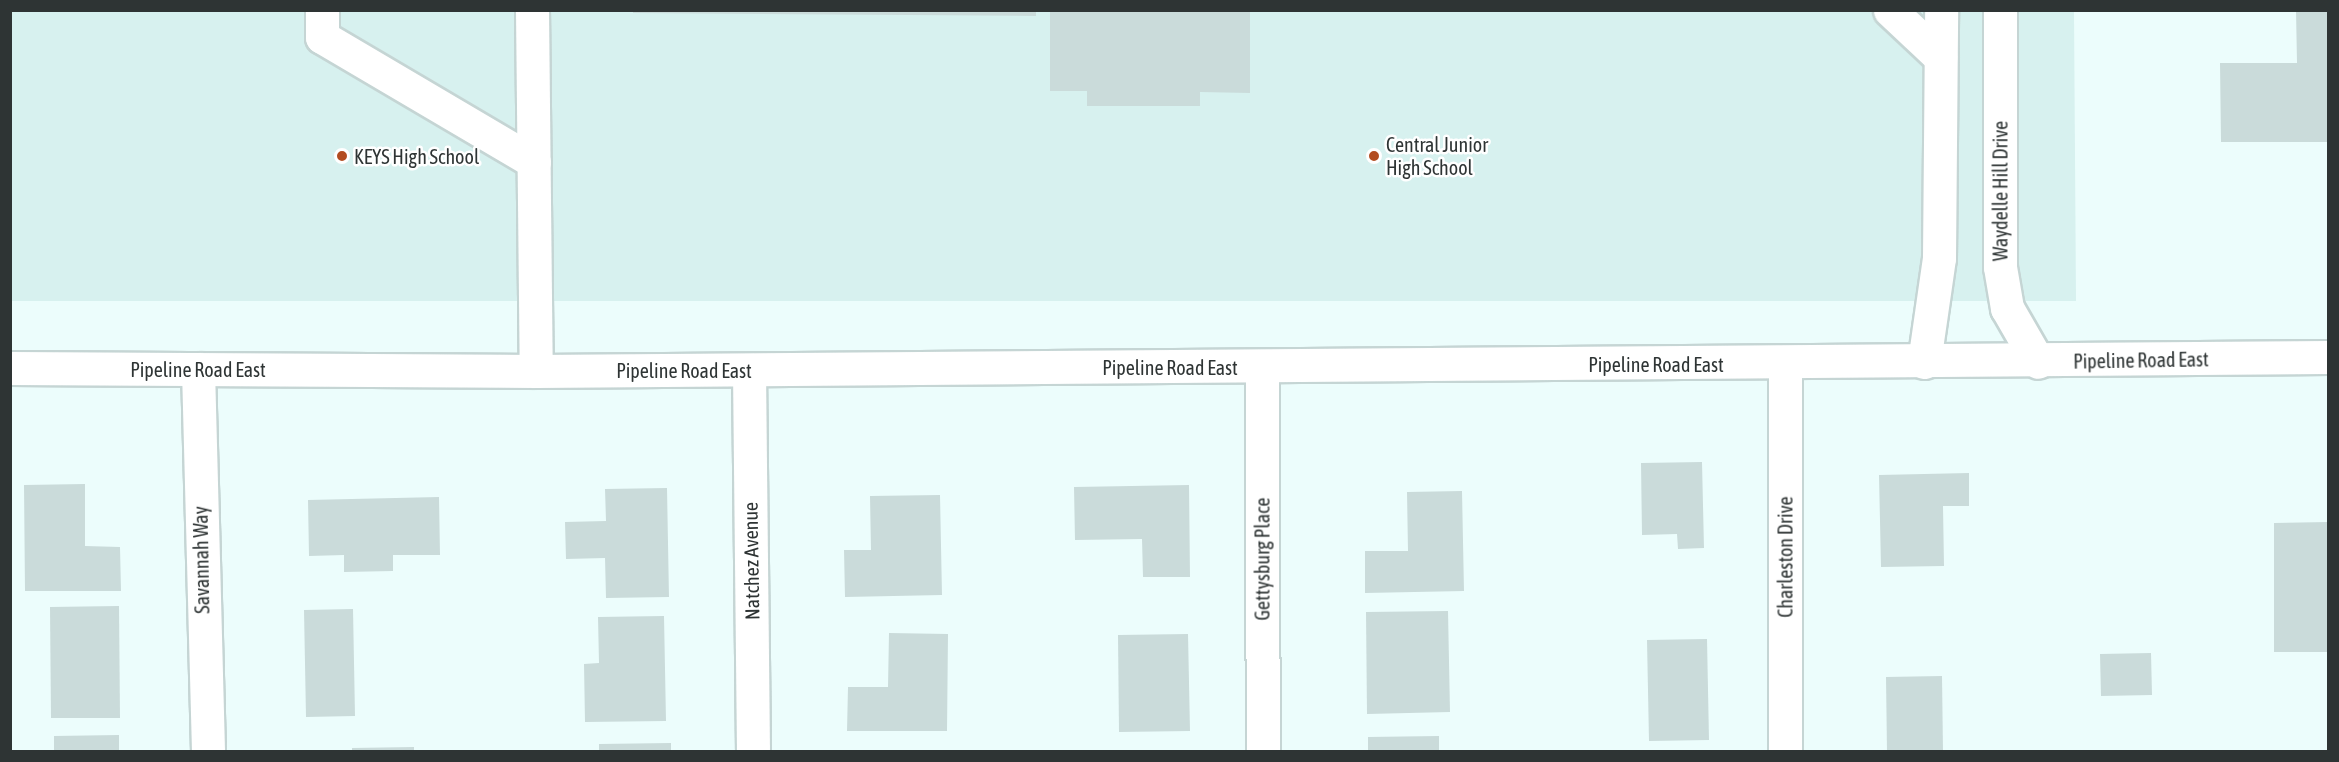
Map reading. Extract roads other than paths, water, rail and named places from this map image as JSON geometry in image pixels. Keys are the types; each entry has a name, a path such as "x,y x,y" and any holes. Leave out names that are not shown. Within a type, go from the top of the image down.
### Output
{"main road":[{"path":"322,10 322,37 534,162"},
{"path":"532,10 536,371"},
{"path":"1890,10 1940,57"},
{"path":"1924,362 1939,258 1941,10"},
{"name":"Waydelle Hill Drive","path":"2001,10 2000,267 2007,308 2038,362"},
{"name":"Pipeline Road East","path":"10,368 749,370 2038,362 2328,357"},
{"name":"Charleston Drive","path":"1785,363 1785,752"},
{"name":"Gettysburg Place","path":"1262,366 1263,752"},
{"name":"Savannah Way","path":"198,369 208,752"},
{"name":"Natchez Avenue","path":"749,370 753,752"}],"place":[{"name":"KEYS High School","path":"342,156"},
{"name":"Central Junior High School","path":"1374,156"}]}
